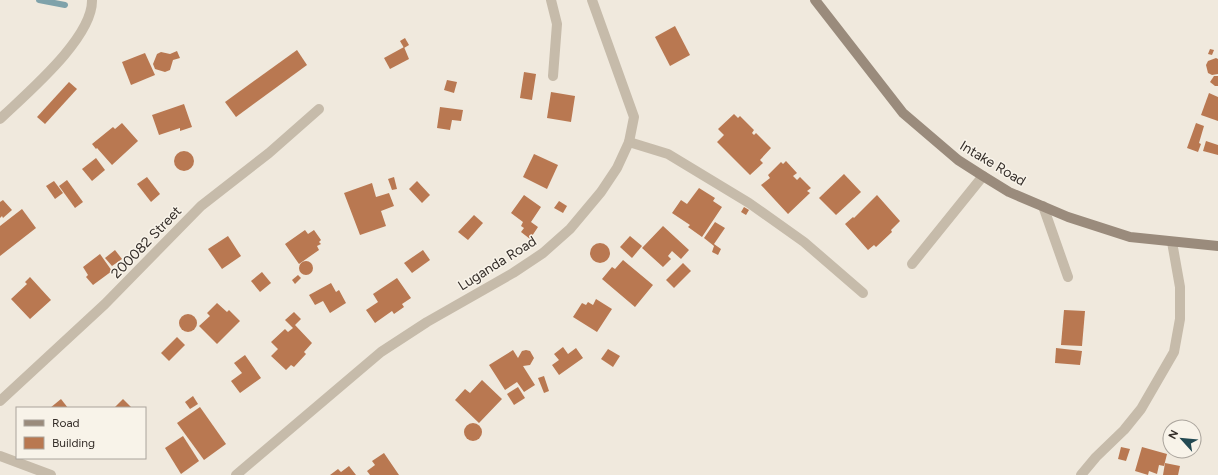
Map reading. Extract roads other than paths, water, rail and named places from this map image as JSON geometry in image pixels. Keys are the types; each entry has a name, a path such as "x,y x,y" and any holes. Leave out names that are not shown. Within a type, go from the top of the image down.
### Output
{"street":[{"path":"0,119 49,72 76,40 91,13 92,0"},
{"path":"551,0 557,24 553,76"},
{"name":"Luganda Road","path":"236,475 381,352 427,322 513,273 543,253 570,229 600,192 617,168 629,142 634,117 592,0"},
{"name":"Intake Road","path":"815,0 904,113 958,160 1009,192 1068,217 1130,237 1218,246"},
{"name":"200082 Street","path":"0,401 106,304 201,206 269,152 319,109"},
{"path":"629,142 668,154 749,203 804,242 863,293"},
{"path":"912,264 983,176"},
{"path":"1042,206 1068,278"},
{"path":"1081,475 1096,457 1124,430 1141,409 1174,352 1180,319 1180,295 1172,242"},
{"path":"0,456 51,475"}],"waterway":[{"path":"39,0 65,5"}]}
